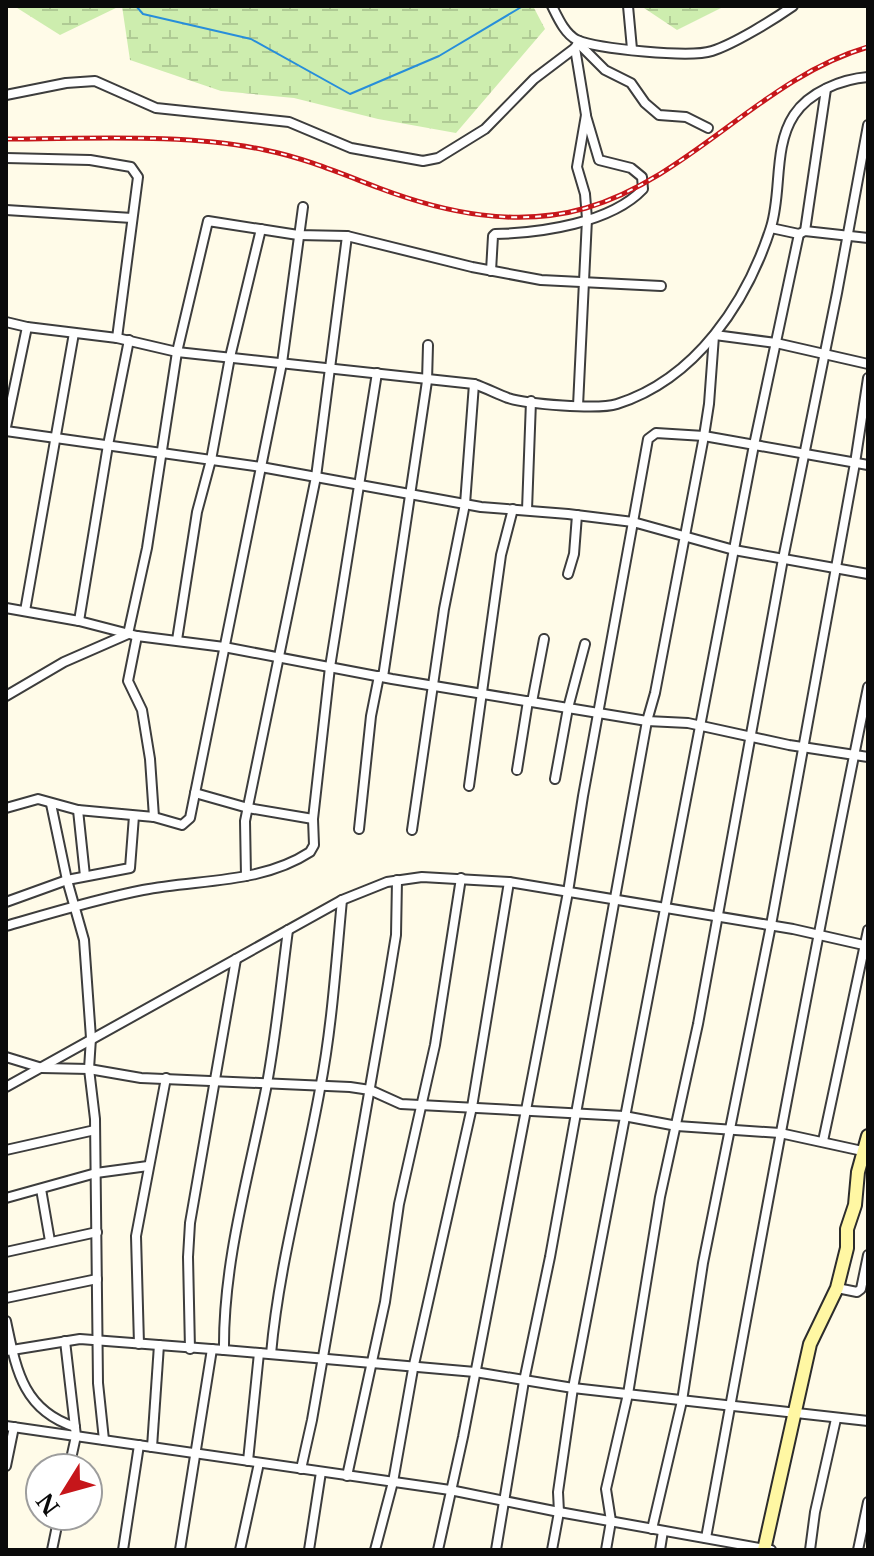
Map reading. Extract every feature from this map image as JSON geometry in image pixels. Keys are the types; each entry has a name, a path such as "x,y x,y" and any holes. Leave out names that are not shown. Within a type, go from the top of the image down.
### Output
{"street":[{"path":"552,6 577,44 605,70 631,83 645,103 659,115 686,117 708,128"},
{"path":"628,6 632,49"},
{"path":"6,95 66,83 95,81 156,108 289,122 351,148 423,161 438,158 485,129 534,79 577,44 685,54 715,50 793,6"},
{"path":"491,271 495,234 529,233 587,219 623,205 643,189 642,177 637,172 599,160 586,115 577,44"},
{"path":"6,322 129,340 177,352 474,384 509,398 531,401 578,406 616,405 650,388 694,356 715,336 743,295 771,228 784,141 794,115 826,89 855,78 868,77"},
{"path":"552,1550 573,1388 624,1116 754,445 802,232 826,89"},
{"path":"578,406 587,219 585,194 577,167 586,115"},
{"path":"606,1550 611,1521 606,1489 628,1394 660,1197 718,917 783,559 868,125"},
{"path":"6,158 90,160 131,167 138,174 117,338"},
{"path":"6,808 34,799 78,810 154,817 182,825 190,818 282,363 303,207"},
{"path":"6,210 132,218"},
{"path":"154,817 150,759 142,710 128,681 177,352 208,221 298,235 347,236 541,280 661,286"},
{"path":"771,228 868,238"},
{"path":"177,640 197,512 261,229"},
{"path":"246,876 244,846 248,808 316,477 347,236"},
{"path":"27,327 6,429 261,467 465,504 633,522 734,550 868,574"},
{"path":"25,611 74,333"},
{"path":"715,336 776,343 868,364"},
{"path":"496,1550 524,1381 550,1257 647,721 704,436 715,336"},
{"path":"79,621 129,340"},
{"path":"359,829 371,716 381,677 427,381 428,345"},
{"path":"6,926 146,889 246,876 270,870 310,852 314,845 313,819 330,667 377,373"},
{"path":"652,1529 682,1401 692,1328 771,925 868,378"},
{"path":"412,830 465,504 474,384"},
{"path":"527,510 531,401"},
{"path":"438,1550 463,1437 568,892 648,439 662,432 704,436 868,465"},
{"path":"469,786 501,555 513,509"},
{"path":"568,574 574,554 577,515"},
{"path":"6,608 79,621 133,635 224,647 381,677 647,721 699,725 802,747 868,757"},
{"path":"6,696 64,662 133,635"},
{"path":"517,770 544,639"},
{"path":"555,779 568,708 585,644"},
{"path":"706,1538 780,1133 868,687"},
{"path":"195,793 248,808 313,819"},
{"path":"51,804 84,940 91,1038 89,1069 95,1130 98,1383 104,1440"},
{"path":"78,810 85,876"},
{"path":"6,902 67,880 127,869 132,865 134,816"},
{"path":"6,1087 342,900 392,881 422,877 509,882 771,925 866,946"},
{"path":"347,1476 373,1362 399,1204 435,1045 461,878"},
{"path":"301,1469 396,935 392,881"},
{"path":"375,1550 393,1482 413,1369 472,1107 509,882"},
{"path":"271,1354 275,1301 321,1087 342,900"},
{"path":"224,1350 229,1269 267,1084 288,930"},
{"path":"823,1141 868,930"},
{"path":"190,1349 190,1223 236,959"},
{"path":"6,1057 42,1068 89,1069 141,1078 350,1087 370,1090 401,1104 624,1116 677,1126 780,1133 866,1152"},
{"path":"139,1344 136,1236 166,1078"},
{"path":"6,1150 95,1130"},
{"path":"6,1321 9,1350 25,1390 58,1421 75,1431 104,1440 450,1490 706,1538 720,1545 767,1549 793,1412 810,1344 837,1288 847,1248 847,1229 855,1205 858,1172 868,1136"},
{"path":"6,1198 96,1173 148,1166"},
{"path":"41,1189 50,1241"},
{"path":"6,1252 97,1232"},
{"path":"837,1288 857,1292 861,1289 868,1255"},
{"path":"6,1298 97,1279"},
{"path":"9,1350 65,1341 99,1340 373,1362 868,1421"},
{"path":"65,1341 75,1431 72,1452"},
{"path":"152,1447 159,1345"},
{"path":"180,1550 212,1349"},
{"path":"248,1461 259,1353"},
{"path":"810,1550 815,1512 836,1419"},
{"path":"6,1466 10,1427 75,1431"},
{"path":"123,1550 139,1445"},
{"path":"240,1550 259,1463"},
{"path":"309,1550 321,1472"},
{"path":"858,1550 868,1502"},
{"path":"660,1550 663,1531"}],"green space":[{"path":"14,6 120,6 60,35"},
{"path":"122,6 533,6 545,29 456,133 378,119 294,98 221,91 130,60"},
{"path":"641,6 725,6 677,30"}],"waterway":[{"path":"136,6 143,14 251,39 350,94 439,56 523,6"}],"railway":[{"path":"6,139 137,138 234,145 294,157 404,197 455,211 534,217 586,208 624,193 660,174 794,81 868,47"}]}
